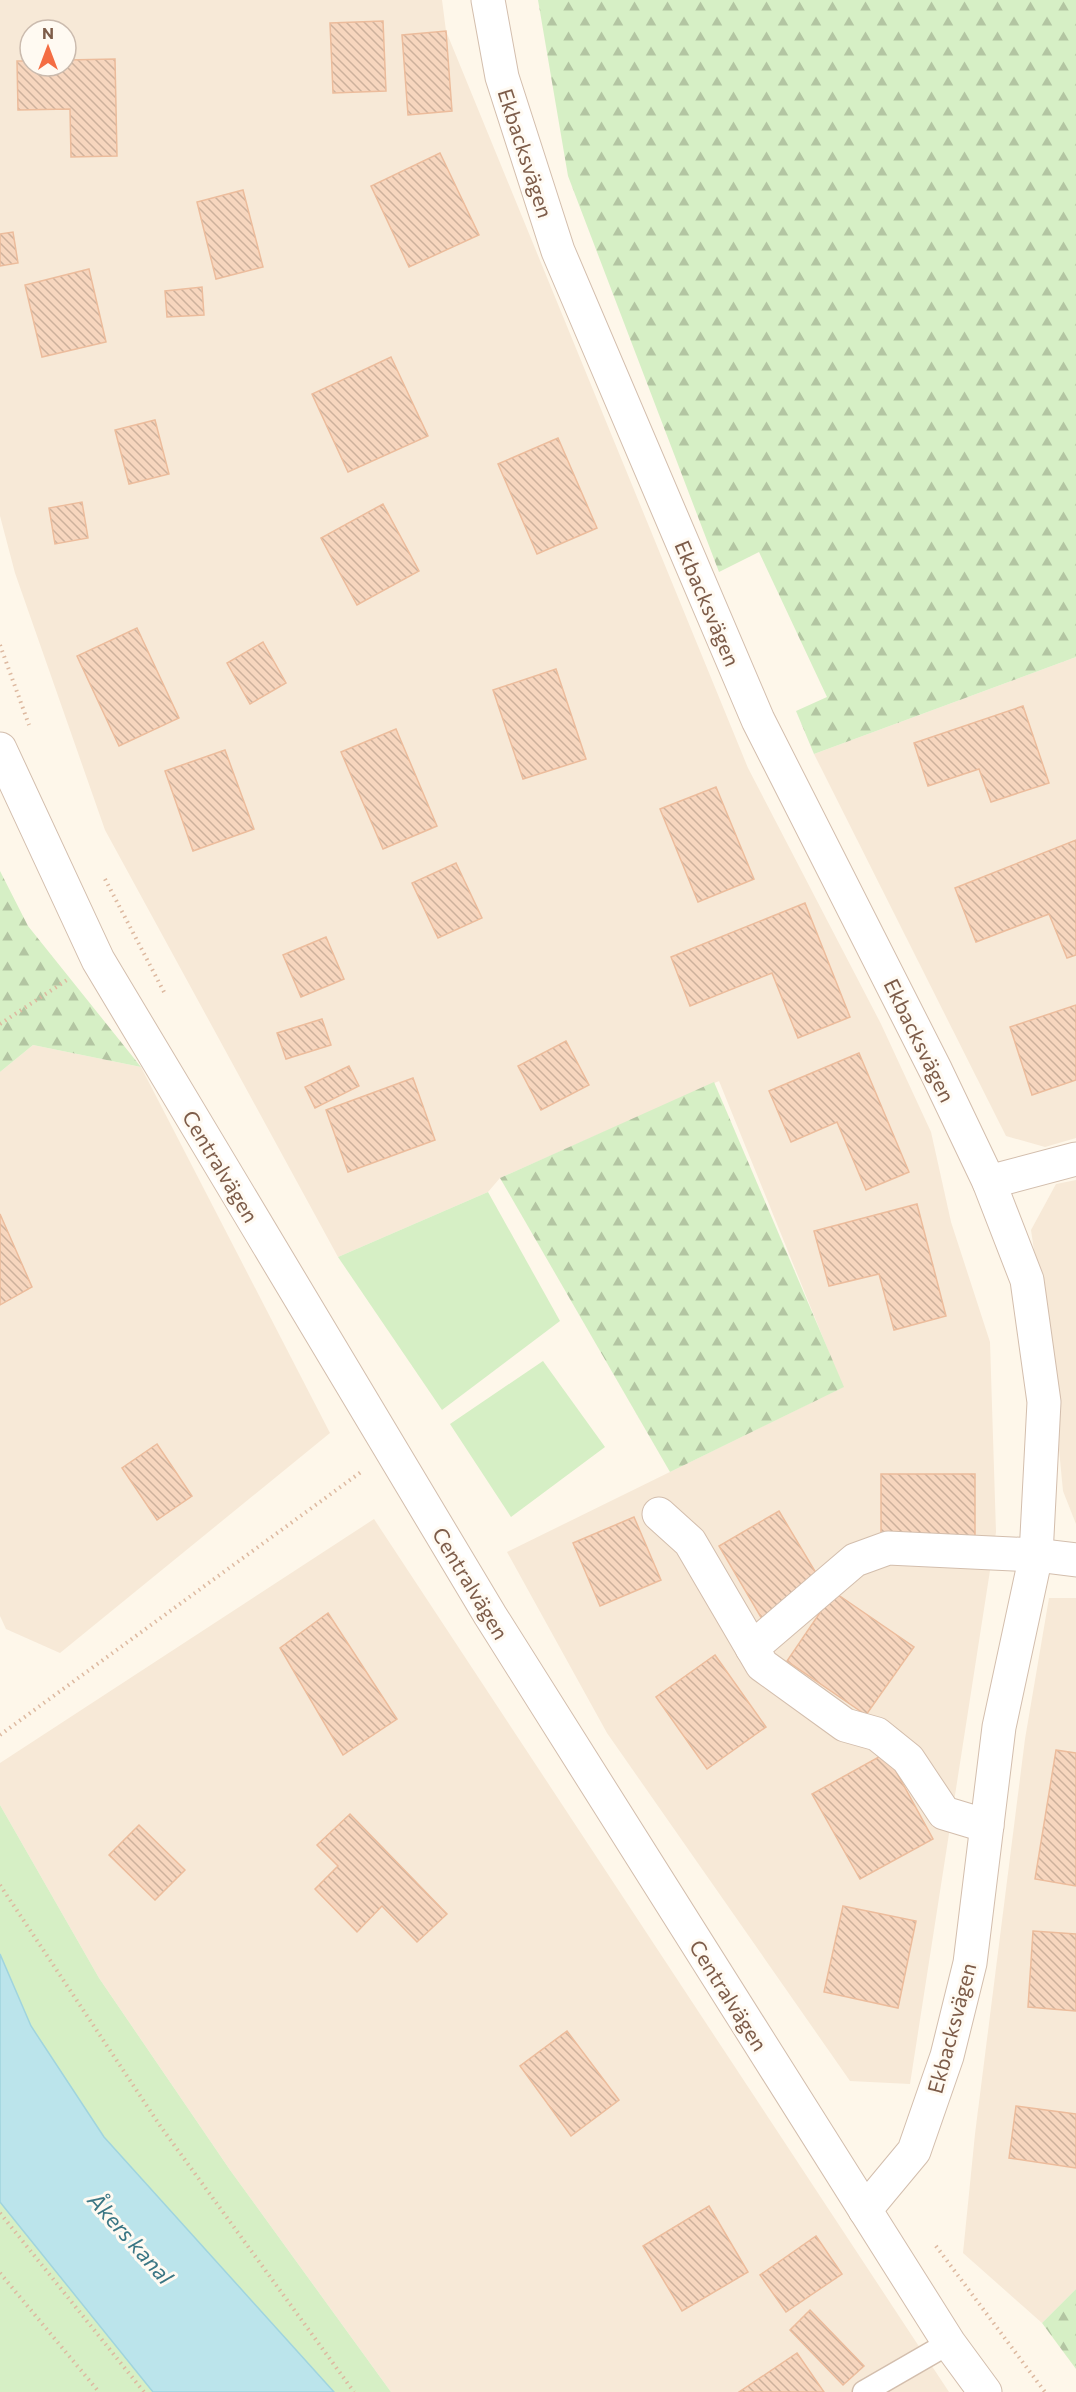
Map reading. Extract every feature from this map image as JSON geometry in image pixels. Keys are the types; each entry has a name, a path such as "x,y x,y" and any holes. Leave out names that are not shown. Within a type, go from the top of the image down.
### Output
{"street":[{"name":"Ekbacksvägen","path":"488,0 502,77 558,251 758,720 936,1071 988,1182 1027,1280 1044,1402 1036,1555 999,1727 970,1963 947,2056 914,2151 865,2210"},
{"name":"Centralvägen","path":"0,749 98,960 391,1450 496,1625 949,2343 985,2392"},
{"path":"988,1182 1076,1159"},
{"path":"659,1514 690,1542 762,1665 845,1725 877,1734 908,1759 944,1814 987,1826"},
{"path":"752,1648 855,1560 888,1548 1036,1555 1076,1560"}],"lane":[{"path":"864,2392 949,2343"}],"path":[{"path":"0,1024 98,960"},
{"path":"0,1735 391,1450"},
{"path":"0,1886 161,2127 354,2392"},
{"path":"0,2213 144,2392"},
{"path":"0,2273 99,2392"}],"shaded area":[{"path":"0,0 442,0 446,31 748,768 881,1024 931,1132 951,1222 990,1342 996,1532 910,2084 850,2081 607,1733 507,1552 843,1387 719,1081 500,1178 488,1192 338,1257 105,830 15,573 0,516"},
{"path":"1076,657 1076,1138 1045,1147 1006,1136 814,754"},
{"path":"33,1045 141,1067 330,1433 60,1653 6,1629 0,1616 0,1072"},
{"path":"1076,1180 1076,1524 1063,1491 1051,1366 1031,1230 1056,1184"},
{"path":"374,1519 949,2392 391,2392 230,2170 99,1978 0,1805 0,1763"},
{"path":"1049,1598 1076,1598 1076,2289 1042,2323 963,2253 975,2134 1025,1739"}],"green space":[{"path":"538,0 1076,0 1076,657 814,754 796,711 827,697 759,552 719,572 568,176"},
{"path":"0,871 28,926 141,1067 33,1045 0,1072"},
{"path":"714,1082 844,1387 670,1472 500,1178"},
{"path":"488,1192 560,1321 442,1410 338,1257"},
{"path":"543,1361 605,1447 511,1517 450,1424"},
{"path":"0,1805 99,1978 230,2170 391,2392 334,2392 104,2137 31,2026 0,1954"},
{"path":"0,2202 153,2392 0,2392"},
{"path":"1076,2289 1076,2369 1042,2323"}],"water":[{"name":"Åkers kanal","path":"0,1954 31,2026 104,2137 334,2392 153,2392 0,2202"}],"building":[{"path":"383,21 386,91 333,93 330,23"},
{"path":"446,31 452,111 408,115 402,35"},
{"path":"115,59 117,156 71,157 70,109 18,110 17,61 18,78 78,78 78,60"},
{"path":"440,153 479,235 409,267 371,186"},
{"path":"243,190 263,267 216,279 197,202"},
{"path":"13,232 18,263 0,266 0,234"},
{"path":"89,269 106,342 42,357 25,285"},
{"path":"202,287 204,315 167,317 165,291"},
{"path":"391,357 428,436 348,472 312,394"},
{"path":"155,420 169,474 129,484 115,430"},
{"path":"558,438 597,528 537,554 498,464"},
{"path":"82,502 88,538 55,544 49,508"},
{"path":"383,504 419,571 357,605 321,538"},
{"path":"137,628 179,718 119,746 77,656"},
{"path":"263,642 286,683 250,704 227,663"},
{"path":"556,669 586,759 523,779 493,690"},
{"path":"1023,706 1049,783 991,802 979,769 928,786 914,743"},
{"path":"396,729 437,826 383,849 341,752"},
{"path":"225,750 254,829 193,851 165,771"},
{"path":"716,787 754,879 698,902 660,809"},
{"path":"1076,840 1076,955 1067,958 1049,914 976,942 955,888"},
{"path":"456,863 482,918 438,938 412,883"},
{"path":"805,903 850,1017 798,1038 772,973 690,1006 671,957"},
{"path":"326,937 344,979 301,997 283,955"},
{"path":"1076,1005 1076,1080 1032,1095 1010,1027"},
{"path":"322,1019 331,1045 286,1059 277,1033"},
{"path":"566,1041 589,1085 541,1110 518,1066"},
{"path":"859,1053 909,1172 866,1190 837,1122 791,1142 769,1091"},
{"path":"349,1066 359,1086 315,1108 305,1087"},
{"path":"413,1078 435,1140 348,1172 326,1110"},
{"path":"917,1204 946,1316 894,1330 879,1274 829,1286 814,1231"},
{"path":"0,1214 32,1287 0,1305"},
{"path":"157,1444 192,1496 157,1520 122,1468"},
{"path":"881,1474 975,1474 975,1538 881,1537"},
{"path":"779,1511 822,1583 762,1619 719,1546"},
{"path":"634,1517 661,1580 600,1606 573,1543"},
{"path":"834,1592 914,1647 866,1715 787,1661"},
{"path":"328,1613 397,1719 343,1755 280,1648"},
{"path":"715,1655 766,1727 707,1769 656,1697"},
{"path":"1056,1750 1076,1753 1076,1886 1035,1879"},
{"path":"886,1753 933,1839 860,1879 812,1794"},
{"path":"350,1814 447,1914 417,1942 382,1906 357,1932 315,1889 338,1866 317,1845"},
{"path":"139,1825 185,1870 155,1900 109,1855"},
{"path":"843,1906 916,1921 898,2008 824,1992"},
{"path":"1033,1931 1076,1934 1076,2011 1028,2007"},
{"path":"567,2031 619,2100 571,2136 520,2066"},
{"path":"1016,2106 1076,2114 1076,2168 1009,2158"},
{"path":"709,2206 748,2272 682,2311 643,2246"},
{"path":"816,2236 842,2274 786,2312 760,2275"},
{"path":"810,2310 864,2366 843,2385 790,2330"},
{"path":"797,2353 824,2392 739,2392"}]}
